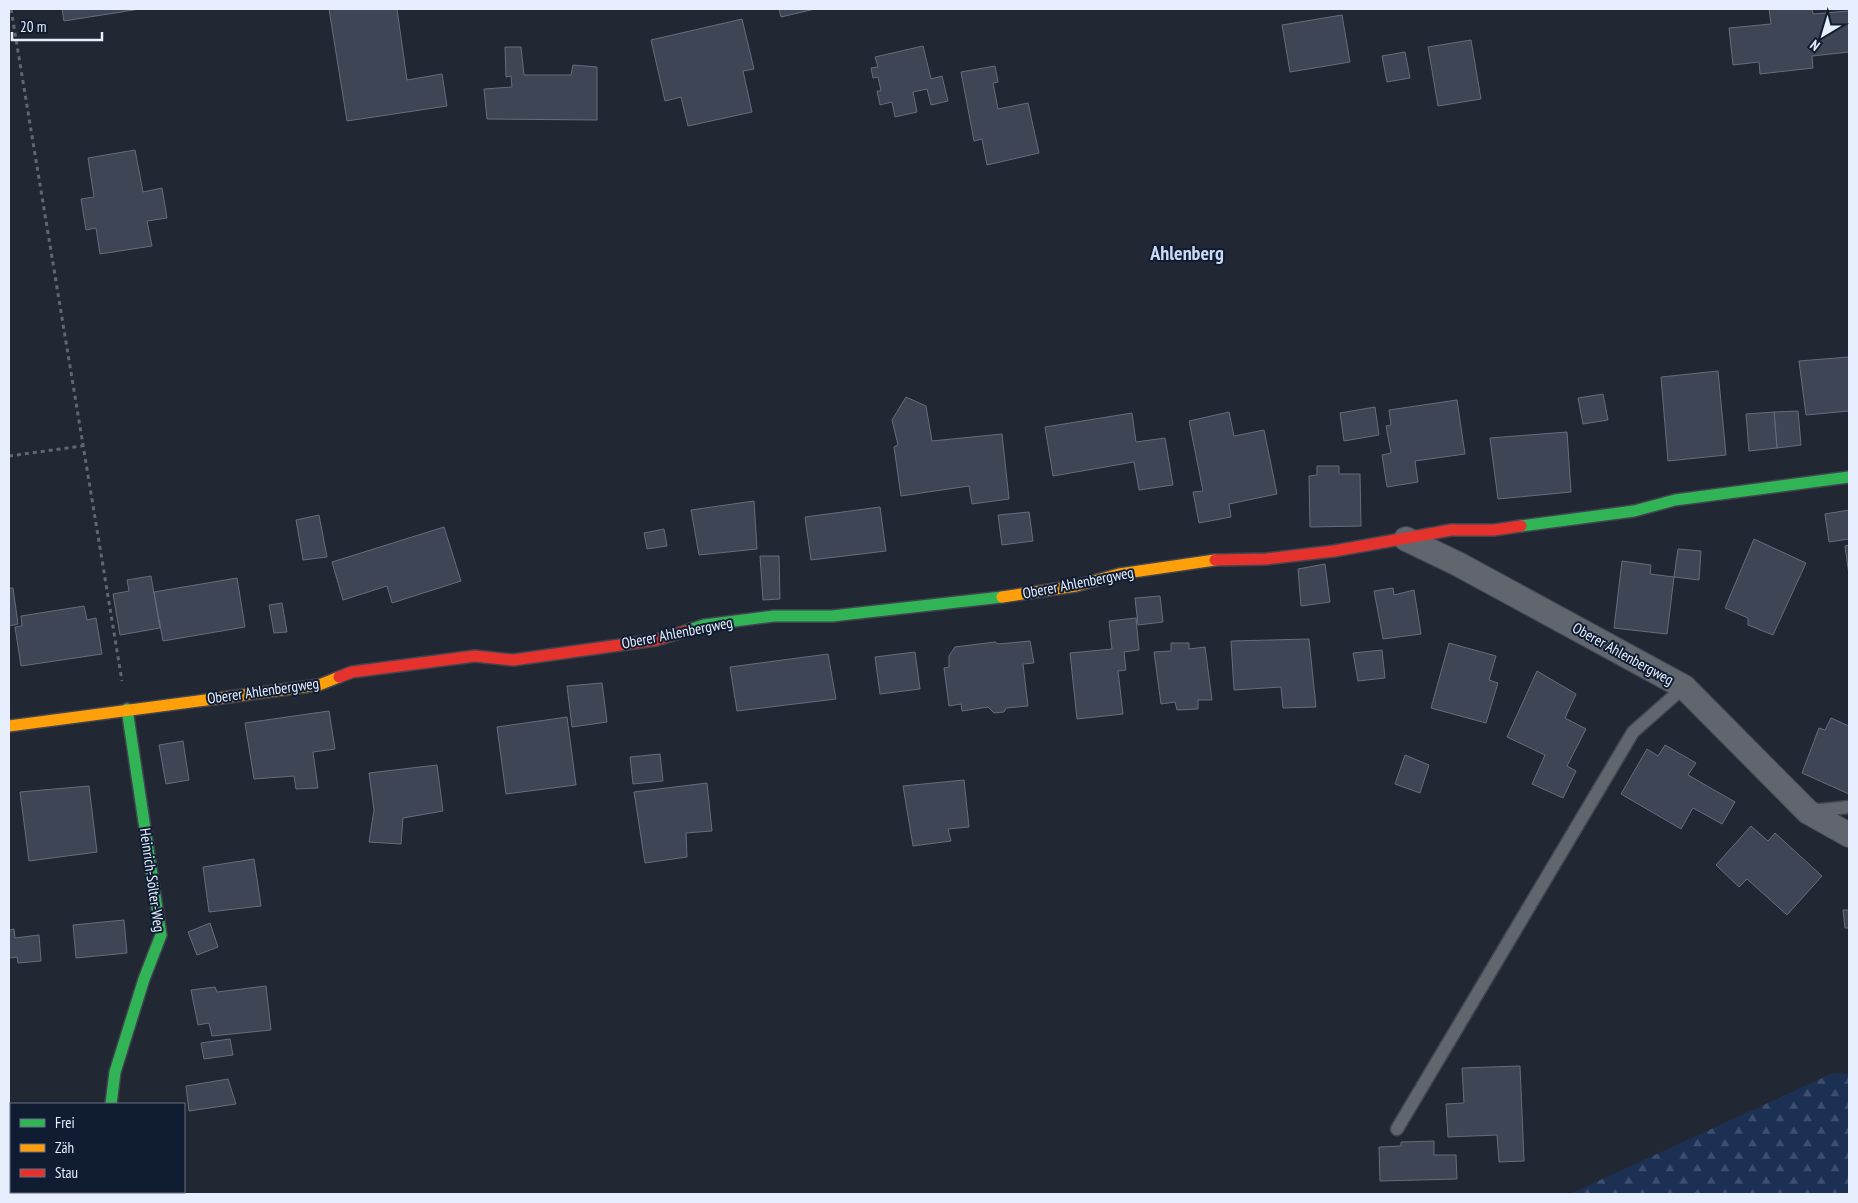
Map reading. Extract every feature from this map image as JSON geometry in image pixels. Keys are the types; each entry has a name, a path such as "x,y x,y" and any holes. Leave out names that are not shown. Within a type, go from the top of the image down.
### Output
{"street":[{"name":"Oberer Ahlenbergweg","path":"9,726 319,684 362,670 475,656 513,660 656,640 704,625 774,616 832,616 1013,596 1076,586 1119,574 1222,559 1266,559 1334,551 1451,530 1494,530 1634,511 1675,500 1849,477"},
{"name":"Oberer Ahlenbergweg","path":"1406,539 1458,564 1684,687 1808,812 1849,835"},
{"name":"Heinrich-Sölter-Weg","path":"112,1103 116,1072 144,979 161,935 127,709"}],"lane":[{"path":"1397,1129 1634,732 1684,687"},
{"path":"1808,812 1849,807"}],"path":[{"path":"11,9 127,709"},
{"path":"9,456 82,446"}],"green space":[{"path":"1833,1073 1849,1074 1849,1194 1570,1194"}],"building":[{"path":"62,9 140,9 64,21"},
{"path":"329,9 397,9 407,80 442,74 447,106 347,121"},
{"path":"779,9 815,9 781,17"},
{"path":"1769,9 1812,9 1813,14 1849,11 1849,52 1812,56 1813,68 1760,74 1759,62 1733,65 1729,28 1771,24"},
{"path":"1342,15 1350,62 1290,72 1282,25"},
{"path":"742,19 754,69 743,71 752,112 688,126 681,97 665,101 651,40"},
{"path":"1471,40 1481,99 1438,106 1428,47"},
{"path":"923,46 931,79 942,76 948,101 931,105 927,89 913,92 917,112 895,117 892,102 880,105 877,91 881,91 878,77 873,78 871,68 878,67 875,57"},
{"path":"505,47 521,47 524,75 571,75 573,65 597,67 597,120 487,119 484,89 512,87 511,76 506,77"},
{"path":"1405,52 1410,78 1387,82 1382,56"},
{"path":"995,66 998,82 993,83 998,109 1028,103 1039,153 987,165 982,139 974,141 961,72"},
{"path":"135,150 143,192 162,188 167,218 147,221 152,246 100,254 96,228 86,230 81,199 94,197 88,158"},
{"path":"1849,357 1849,411 1806,415 1799,361"},
{"path":"1718,371 1726,455 1668,461 1661,377"},
{"path":"1603,394 1608,420 1583,424 1578,398"},
{"path":"906,397 926,406 932,441 1002,434 1009,499 972,504 969,486 901,496 894,447 898,445 892,420"},
{"path":"1457,400 1465,454 1415,461 1418,482 1387,487 1382,455 1391,453 1386,426 1391,425 1389,410"},
{"path":"1375,407 1379,435 1344,441 1340,413"},
{"path":"1798,411 1801,445 1777,448 1774,412"},
{"path":"1229,412 1234,436 1264,430 1277,494 1229,504 1231,517 1199,523 1193,492 1203,491 1189,421"},
{"path":"1774,412 1777,448 1749,451 1746,414"},
{"path":"1132,413 1136,442 1165,438 1173,485 1139,490 1134,462 1053,476 1045,427"},
{"path":"1567,432 1571,492 1498,499 1490,438"},
{"path":"1317,466 1339,466 1339,474 1360,474 1361,526 1310,527 1309,476 1317,475"},
{"path":"754,501 757,549 699,555 691,510"},
{"path":"880,507 886,551 811,560 805,517"},
{"path":"1849,510 1849,539 1829,542 1825,514"},
{"path":"1029,512 1033,541 1002,545 998,515"},
{"path":"319,515 327,557 303,560 296,520"},
{"path":"444,527 461,581 392,603 387,586 343,600 332,562"},
{"path":"664,529 667,546 647,549 644,533"},
{"path":"1754,539 1806,563 1773,635 1748,625 1748,618 1725,608"},
{"path":"1849,545 1849,575 1845,546"},
{"path":"1678,549 1701,551 1699,580 1674,577"},
{"path":"760,556 779,556 780,599 763,600"},
{"path":"1622,561 1651,565 1650,574 1674,577 1667,634 1614,628"},
{"path":"1325,564 1330,602 1301,606 1298,569"},
{"path":"151,576 160,628 120,635 113,594 129,591 127,580"},
{"path":"237,578 245,627 163,641 154,592"},
{"path":"9,588 13,588 18,624 9,626"},
{"path":"1393,588 1394,595 1414,590 1421,634 1383,639 1374,591"},
{"path":"1160,596 1163,622 1138,625 1135,598"},
{"path":"282,603 287,632 274,633 269,605"},
{"path":"84,606 87,620 96,618 102,654 21,666 15,627 22,626 21,616"},
{"path":"1136,618 1139,650 1124,652 1126,670 1118,671 1123,714 1077,719 1070,653 1112,649 1109,621"},
{"path":"1309,639 1316,707 1283,708 1281,687 1234,690 1231,641"},
{"path":"1030,641 1034,663 1023,664 1028,706 1006,708 1004,712 994,713 988,707 962,711 961,704 949,706 944,668 949,667 949,656 955,647 995,642 998,644"},
{"path":"1171,643 1189,643 1189,649 1205,647 1212,700 1198,700 1198,709 1177,710 1175,702 1161,704 1154,652 1171,651"},
{"path":"1449,643 1496,656 1489,680 1498,683 1486,723 1431,708"},
{"path":"1382,650 1385,678 1358,681 1353,653"},
{"path":"915,652 920,689 880,694 875,657"},
{"path":"828,654 836,699 737,711 730,667"},
{"path":"1537,671 1576,694 1565,718 1586,729 1567,766 1576,771 1563,798 1532,784 1545,755 1507,737"},
{"path":"602,683 607,722 572,727 567,686"},
{"path":"329,711 335,749 313,752 318,788 296,789 294,776 254,779 245,723"},
{"path":"567,717 576,785 506,794 497,727"},
{"path":"1831,718 1849,726 1849,794 1802,773 1819,728 1825,730"},
{"path":"183,741 189,780 166,784 159,745"},
{"path":"1665,745 1696,763 1688,775 1735,802 1722,824 1693,808 1681,829 1621,794 1647,749 1658,756"},
{"path":"660,754 663,781 633,784 630,757"},
{"path":"1405,755 1429,765 1420,793 1395,784"},
{"path":"437,765 443,811 403,818 401,844 369,842 374,810 369,773"},
{"path":"964,780 969,827 948,829 951,841 913,846 903,786"},
{"path":"707,783 712,831 686,833 687,857 645,863 634,792"},
{"path":"89,786 97,852 29,861 20,792"},
{"path":"1751,826 1768,841 1775,833 1822,876 1787,915 1747,879 1739,887 1716,865"},
{"path":"254,859 261,906 209,912 203,867"},
{"path":"1843,910 1849,910 1849,928 1845,928"},
{"path":"124,920 127,953 76,958 73,925"},
{"path":"210,923 218,947 197,955 188,932"},
{"path":"14,929 15,938 39,935 41,961 18,963 17,957 9,958 9,930"},
{"path":"266,986 271,1030 212,1036 209,1023 198,1025 191,990 215,987 217,992"},
{"path":"230,1039 233,1055 204,1059 201,1043"},
{"path":"1520,1066 1524,1161 1499,1162 1497,1135 1448,1137 1446,1104 1464,1103 1462,1068"},
{"path":"228,1079 236,1104 189,1111 186,1086"},
{"path":"1434,1141 1434,1155 1456,1155 1457,1179 1380,1181 1379,1147 1401,1146 1401,1142"}],"traffic: fast":[{"path":"1521,526 1634,511 1675,500 1849,477"},
{"path":"686,631 704,625 774,616 832,616 1002,597"},
{"path":"111,1103 115,1072 144,979 161,935 127,709"}],"traffic: slow":[{"path":"1002,597 1076,586 1119,574 1215,560"},
{"path":"9,726 319,685 339,677"}],"traffic: jam":[{"path":"1215,560 1266,559 1334,551 1451,530 1494,530 1521,526"},
{"path":"339,677 352,672 475,656 513,660 656,640 686,631"}],"district":[{"name":"Ahlenberg","path":"1187,253"}]}
